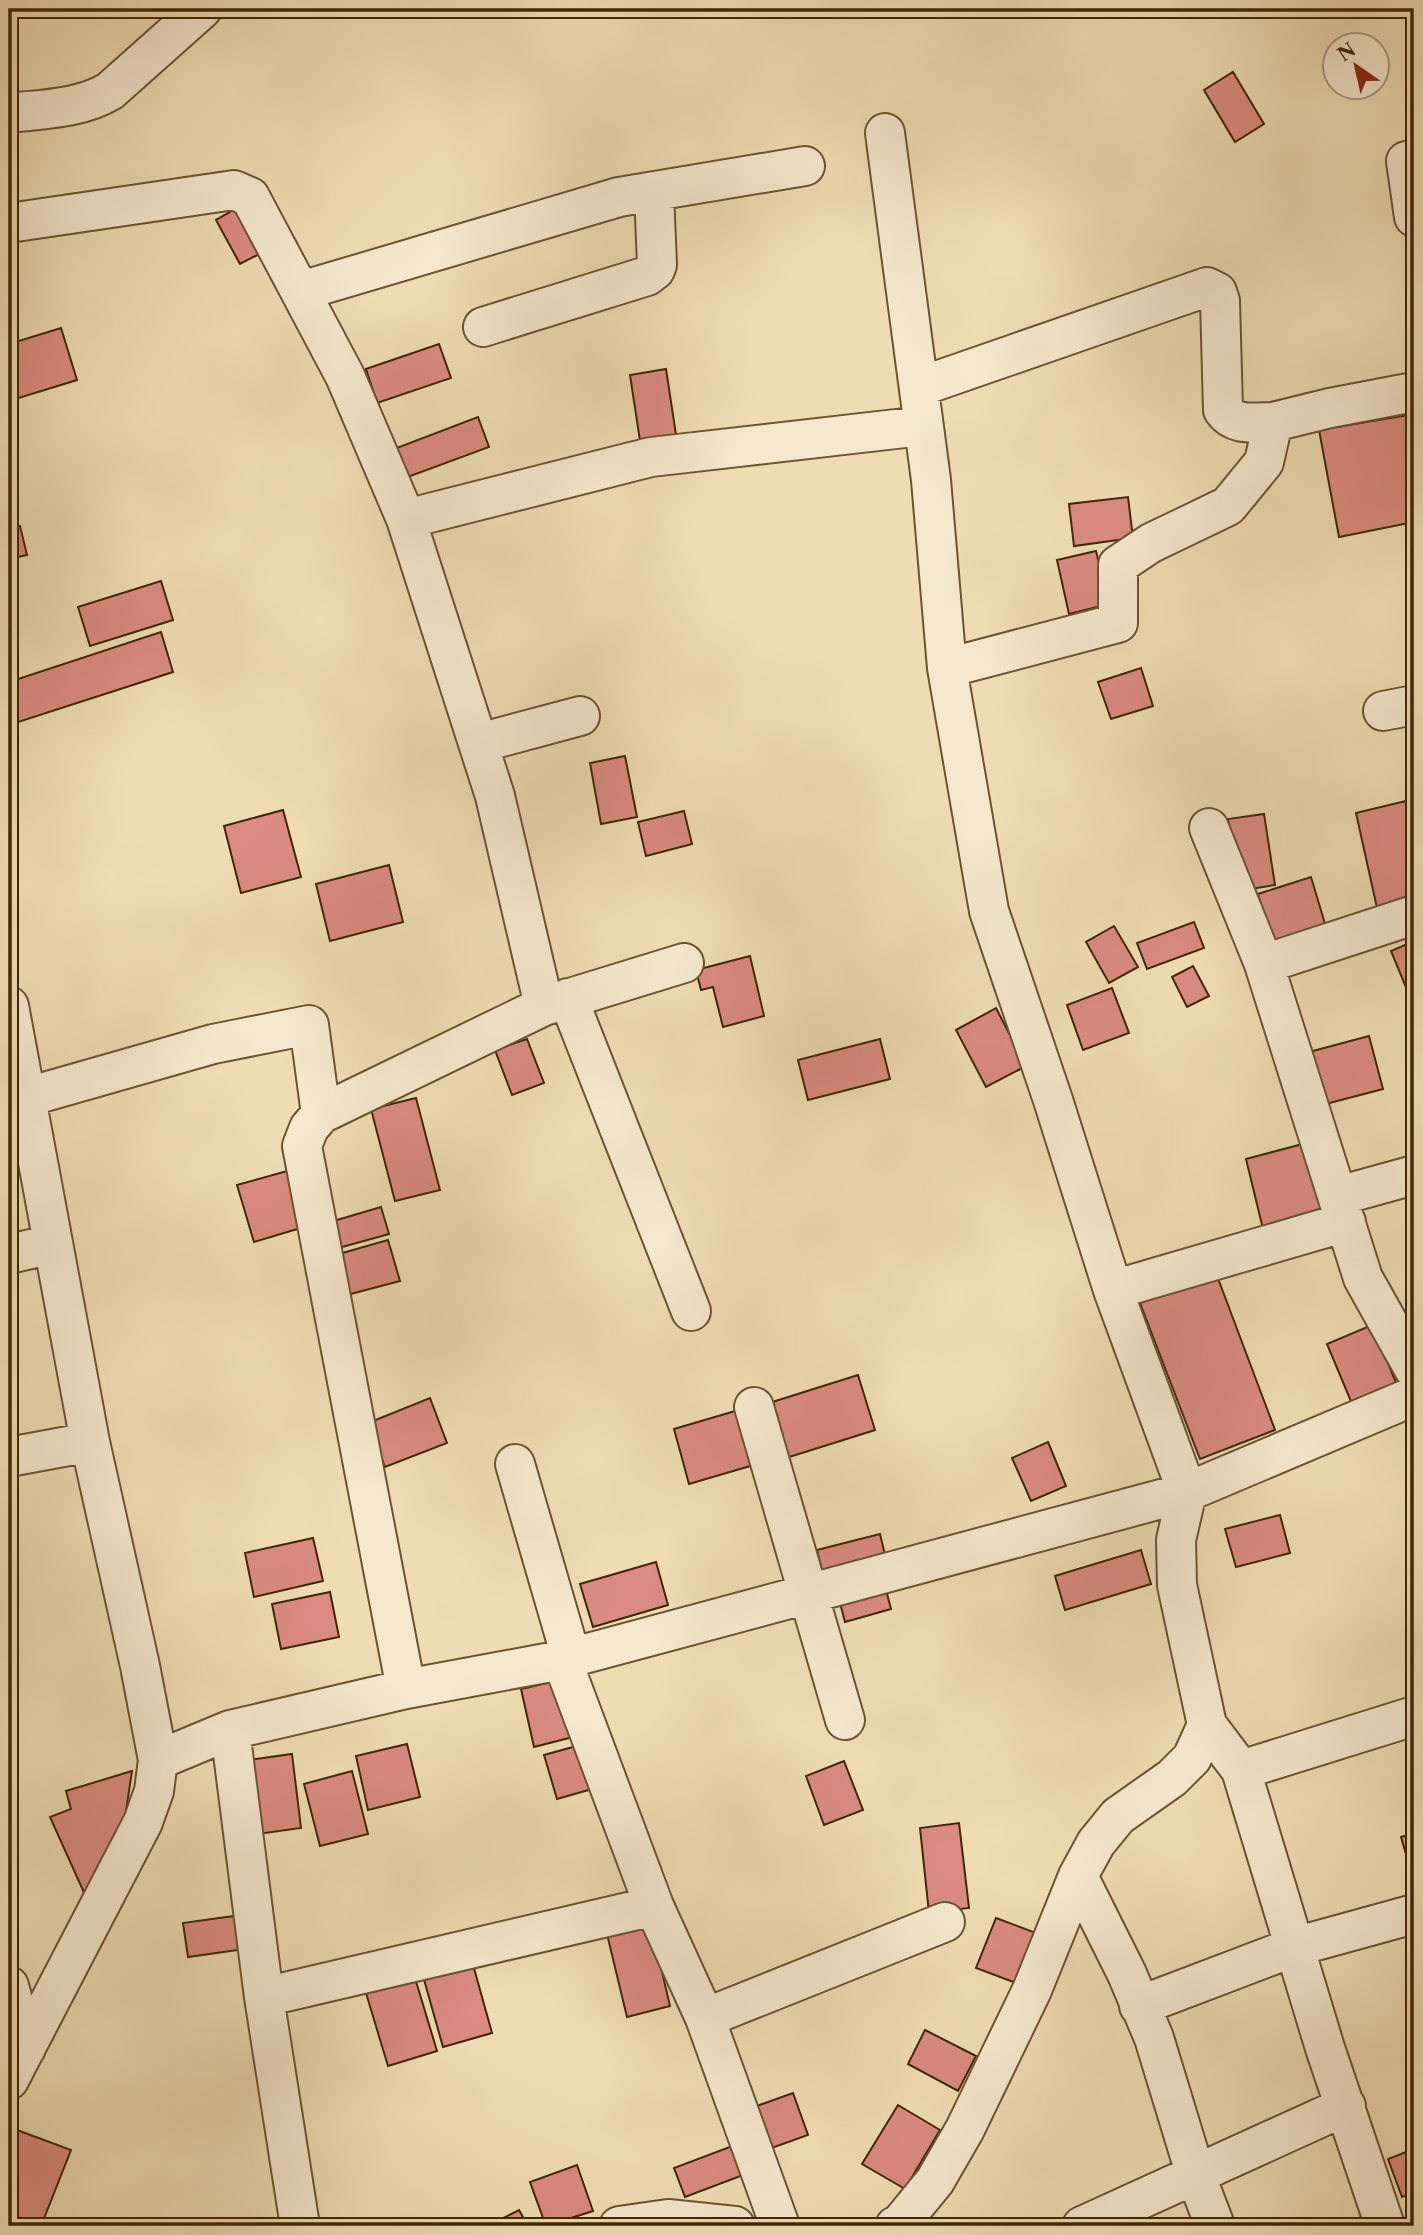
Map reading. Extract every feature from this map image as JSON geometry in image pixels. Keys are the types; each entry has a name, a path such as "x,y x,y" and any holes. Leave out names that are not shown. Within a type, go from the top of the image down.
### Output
{"street":[{"path":"9,113 76,105 95,100 110,90 202,9"},
{"path":"885,133 931,480 947,668 989,911 1113,1290 1187,1492 1176,1540 1177,1585 1207,1725 1241,1770 1325,2048 1385,2226"},
{"path":"1406,161 1414,217"},
{"path":"301,291 592,204 805,166"},
{"path":"9,223 234,190 250,197 345,376 406,519 479,743 556,1002 691,1311"},
{"path":"483,327 647,276 655,271 654,192"},
{"path":"919,387 1207,287 1217,292 1220,301 1223,410 1228,418 1236,422 1273,422 1414,392"},
{"path":"947,668 1118,623 1118,565 1151,544 1228,506 1264,462 1273,422"},
{"path":"406,519 651,457 922,426"},
{"path":"479,743 580,716"},
{"path":"1209,828 1264,964 1363,1278 1414,1369"},
{"path":"1264,964 1414,915"},
{"path":"407,1689 302,1146 309,1128 320,1114 556,1002 684,962"},
{"path":"9,1006 27,1097 22,1139 52,1244 90,1442 158,1760 154,1791 142,1822 17,2064"},
{"path":"27,1097 213,1044 309,1025 320,1114"},
{"path":"1113,1290 1342,1209 1414,1175"},
{"path":"9,1254 52,1244"},
{"path":"158,1760 230,1730 407,1689 566,1658 810,1595 1187,1492 1414,1396"},
{"path":"754,1408 845,1720"},
{"path":"9,1457 90,1442"},
{"path":"515,1464 566,1658 654,1906 705,2018 780,2226"},
{"path":"1241,1770 1414,1716"},
{"path":"898,2226 934,2180 965,2129 1032,1990 1078,1876 1096,1843 1118,1816 1171,1778 1192,1758 1207,1725"},
{"path":"230,1730 264,1997 300,2226"},
{"path":"1078,1876 1127,1974 1154,2038 1214,2226"},
{"path":"264,1997 654,1906"},
{"path":"1139,2006 1294,1947 1414,1913"},
{"path":"705,2018 945,1922"},
{"path":"9,1986 17,2064"},
{"path":"1082,2226 1346,2106"},
{"path":"619,2226 668,2219 735,2226"}],"building":[{"path":"1233,72 1264,124 1235,142 1204,90"},
{"path":"244,204 269,249 240,264 216,220"},
{"path":"61,328 77,380 9,401 9,344"},
{"path":"439,344 451,378 377,403 366,369"},
{"path":"666,369 678,448 642,454 630,375"},
{"path":"1414,414 1414,522 1339,537 1319,430"},
{"path":"478,417 489,447 405,478 394,449"},
{"path":"1128,497 1133,538 1074,546 1069,504"},
{"path":"20,526 27,555 9,559 9,529"},
{"path":"1096,551 1109,604 1069,614 1057,560"},
{"path":"161,581 173,620 90,646 78,607"},
{"path":"161,632 173,672 9,725 9,682"},
{"path":"1141,668 1153,706 1111,719 1098,682"},
{"path":"625,756 637,817 601,824 590,763"},
{"path":"1414,799 1414,909 1379,917 1356,813"},
{"path":"283,810 301,877 241,893 224,826"},
{"path":"684,811 692,844 646,856 638,822"},
{"path":"1264,814 1275,885 1238,891 1228,819"},
{"path":"389,865 403,922 330,941 316,884"},
{"path":"1311,877 1326,927 1272,943 1258,894"},
{"path":"1194,922 1204,948 1147,969 1137,943"},
{"path":"1114,926 1138,967 1109,983 1086,942"},
{"path":"1414,941 1414,995 1410,997 1391,951"},
{"path":"750,956 764,1016 723,1027 713,987 701,990 696,970"},
{"path":"1193,966 1209,996 1187,1007 1172,977"},
{"path":"1112,988 1129,1033 1083,1050 1067,1005"},
{"path":"996,1008 1026,1066 986,1087 956,1030"},
{"path":"1369,1036 1383,1089 1322,1105 1309,1052"},
{"path":"527,1039 544,1083 512,1095 495,1050"},
{"path":"880,1039 890,1079 808,1100 798,1060"},
{"path":"416,1098 440,1190 395,1201 371,1109"},
{"path":"1314,1141 1333,1215 1264,1233 1246,1159"},
{"path":"298,1168 314,1224 254,1242 237,1185"},
{"path":"381,1207 389,1234 335,1249 327,1223"},
{"path":"388,1240 400,1281 343,1296 332,1256"},
{"path":"1216,1273 1275,1430 1200,1459 1140,1303"},
{"path":"1372,1325 1400,1392 1355,1411 1327,1344"},
{"path":"858,1375 875,1430 783,1459 766,1404"},
{"path":"430,1398 447,1443 385,1467 368,1423"},
{"path":"742,1409 757,1464 689,1484 674,1429"},
{"path":"1048,1442 1066,1486 1031,1501 1012,1458"},
{"path":"1280,1515 1290,1553 1236,1567 1225,1529"},
{"path":"880,1534 887,1563 824,1579 817,1550"},
{"path":"313,1538 323,1581 254,1597 245,1553"},
{"path":"1141,1550 1151,1584 1065,1610 1055,1576"},
{"path":"656,1562 668,1605 593,1627 580,1584"},
{"path":"885,1586 891,1609 845,1622 839,1599"},
{"path":"330,1592 339,1637 281,1649 272,1604"},
{"path":"560,1680 573,1737 534,1747 521,1689"},
{"path":"407,1744 420,1797 368,1810 356,1756"},
{"path":"580,1745 592,1789 557,1799 544,1755"},
{"path":"292,1754 301,1828 251,1835 241,1761"},
{"path":"844,1761 863,1810 824,1825 806,1776"},
{"path":"132,1771 123,1831 86,1897 50,1817 71,1809 66,1791"},
{"path":"352,1771 368,1834 320,1846 304,1784"},
{"path":"959,1823 969,1908 929,1913 920,1828"},
{"path":"1414,1833 1414,1882 1401,1837"},
{"path":"241,1915 245,1949 188,1957 183,1923"},
{"path":"996,1918 1036,1933 1016,1983 976,1968"},
{"path":"651,1924 670,2006 627,2017 607,1934"},
{"path":"472,1961 492,2033 443,2047 423,1976"},
{"path":"415,1978 437,2051 388,2066 366,1993"},
{"path":"925,2030 976,2056 958,2091 908,2064"},
{"path":"793,2093 808,2135 766,2150 751,2108"},
{"path":"898,2105 940,2130 905,2189 862,2164"},
{"path":"9,2127 71,2150 41,2226 9,2226"},
{"path":"735,2145 746,2174 685,2197 674,2168"},
{"path":"1414,2149 1414,2192 1402,2197 1388,2159"},
{"path":"577,2165 593,2211 546,2226 530,2182"},
{"path":"519,2210 528,2226 488,2226"}]}
